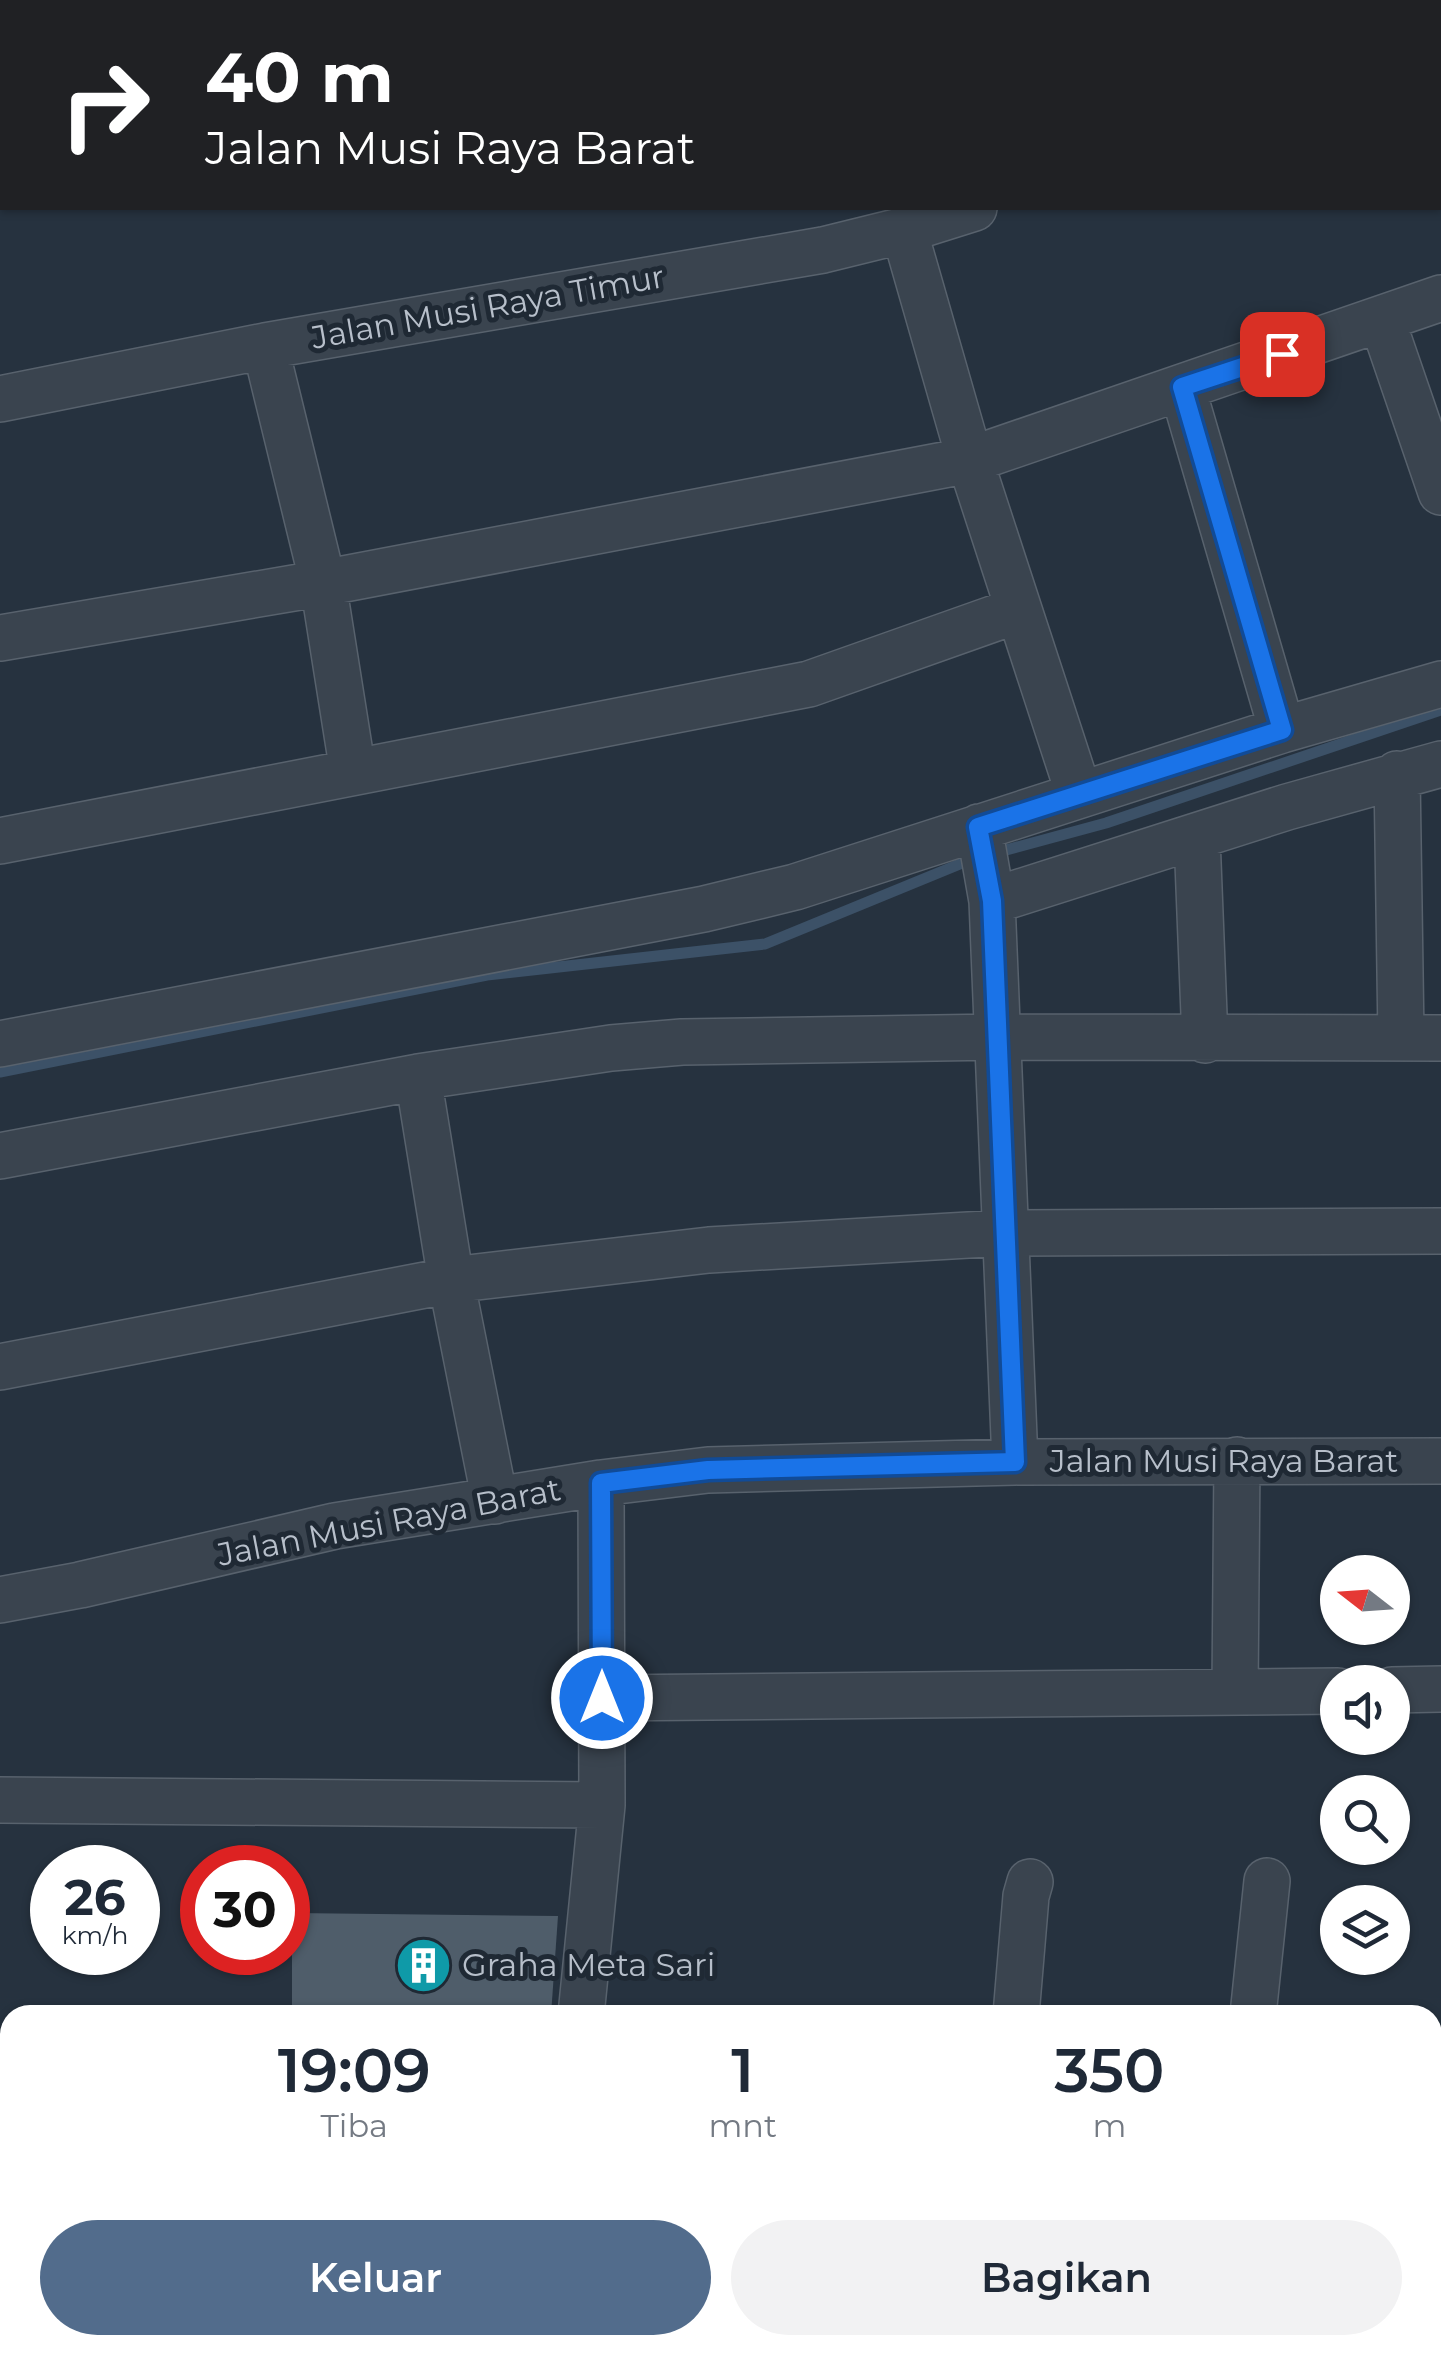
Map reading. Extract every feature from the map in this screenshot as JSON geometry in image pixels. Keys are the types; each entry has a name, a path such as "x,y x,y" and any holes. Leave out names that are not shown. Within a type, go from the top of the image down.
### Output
{"street":[{"name":"Jalan Musi Raya Timur","path":"0,399 265,346 823,250 968,210"},
{"path":"904,230 970,460 1079,794"},
{"path":"0,638 323,582 970,460 1441,298"},
{"path":"1382,320 1441,492"},
{"path":"265,346 323,582 352,772"},
{"path":"1182,387 1282,730"},
{"path":"0,841 809,684 1018,610"},
{"path":"986,863 1079,794 1441,684"},
{"path":"0,1044 704,909 794,886 1197,837 1397,774 1441,764"},
{"path":"0,1156 418,1078 664,1043 999,1036 1205,1040 1421,1038 1397,774"},
{"path":"1197,837 1205,1040"},
{"path":"986,863 999,1036 1003,1233 1015,1462"},
{"path":"418,1078 451,1280 495,1500"},
{"path":"0,1367 451,1280 709,1250 1003,1233 1441,1231"},
{"path":"1235,1692 1237,1460"},
{"name":"Jalan Musi Raya Barat","path":"0,1600 334,1526 708,1470 1015,1462 1441,1461"},
{"path":"583,2005 602,1806 601,1483"},
{"path":"1410,1690 1441,1690"},
{"path":"602,1698 1320,1691"},
{"path":"0,1800 602,1806"},
{"path":"1255,2005 1267,1880"},
{"path":"1017,2005 1030,1882"}],"building":[{"name":"Graha Meta Sari","path":"310,1913 558,1916 552,2005 292,2005 292,1975 310,1975"}],"waterway":[{"path":"995,853 1106,823 1441,710"},
{"path":"0,1072 487,975 765,944 977,857"}],"place":[{"name":"Graha Meta Sari","path":"423,1965"}],"route":[{"path":"602,1698 601,1483 708,1470 1015,1462 992,901 978,827 1282,730 1182,387 1282,354"}]}
